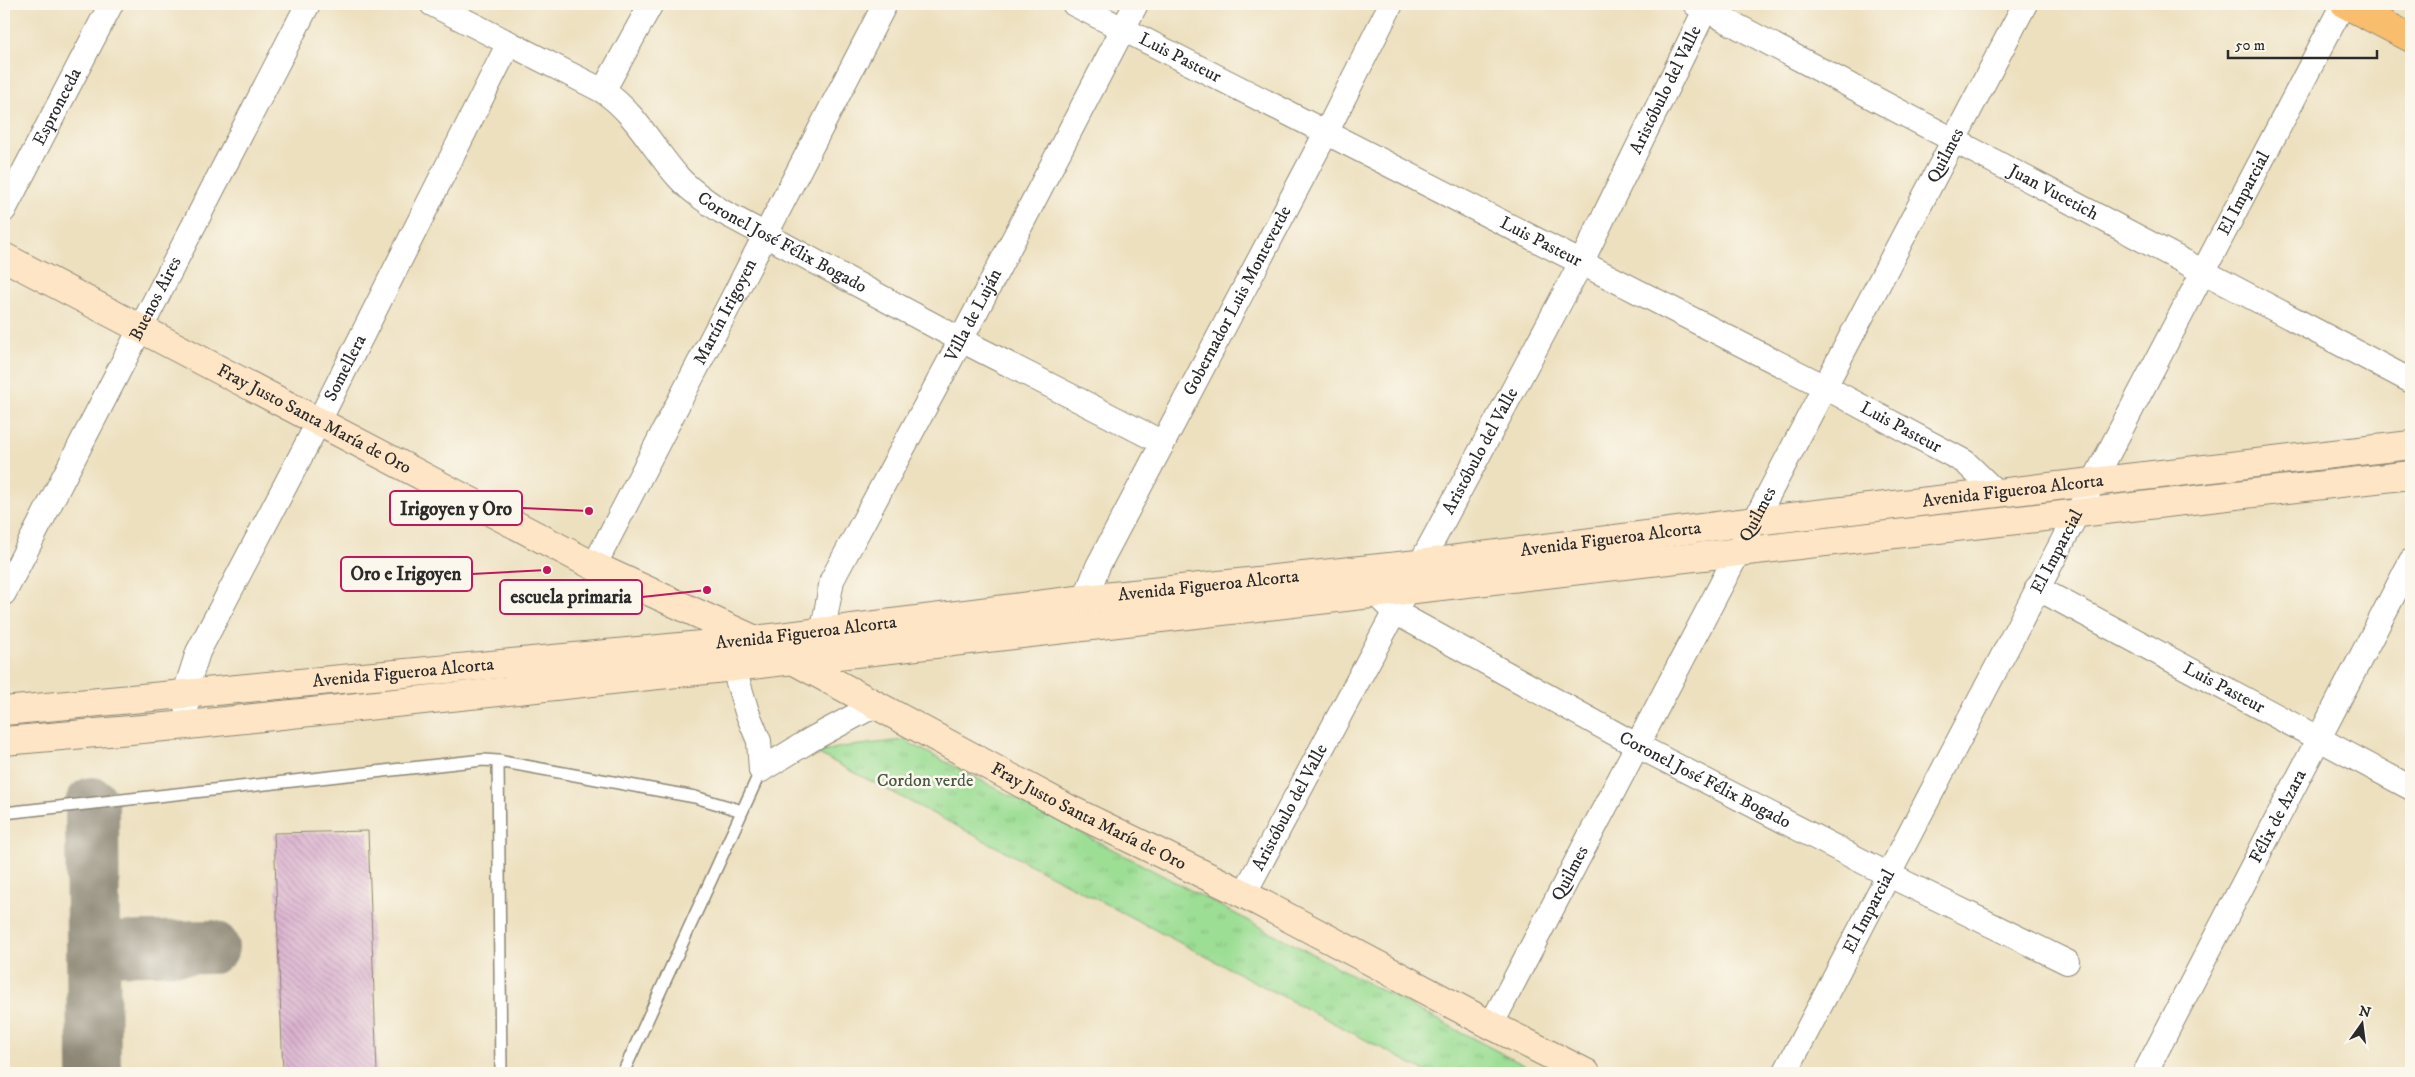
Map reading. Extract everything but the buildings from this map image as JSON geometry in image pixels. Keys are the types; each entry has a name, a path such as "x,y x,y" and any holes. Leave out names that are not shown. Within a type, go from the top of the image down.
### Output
{"main road":[{"path":"2344,4 2411,38"},
{"name":"Fray Justo Santa María de Oro","path":"4,257 139,330 594,566 792,659 1069,809 1244,894 1491,1025 1586,1073"},
{"name":"Avenida Figueroa Alcorta","path":"4,741 188,725 730,655 754,640 823,630 1085,598 1418,564 1756,521 2411,445"},
{"name":"Avenida Figueroa Alcorta","path":"4,711 185,693 730,655 792,659 1392,599 1738,554 2411,475"}],"street":[{"name":"Espronceda","path":"4,210 111,4"},
{"name":"Buenos Aires","path":"4,593 308,4"},
{"name":"Coronel José Félix Bogado","path":"432,4 603,91 622,103 691,190 721,211 764,236 961,340 1163,442"},
{"path":"603,91 651,4"},
{"name":"Martín Irigoyen","path":"594,566 885,4"},
{"name":"Luis Pasteur","path":"1074,4 1825,387 1965,462 1998,494"},
{"name":"Villa de Luján","path":"823,630 832,580 961,340 1136,4"},
{"name":"Gobernador Luis Monteverde","path":"1085,598 1098,566 1326,133 1390,4"},
{"name":"Quilmes","path":"1491,1025 1636,744 1756,521 2025,4"},
{"name":"El Imparcial","path":"1785,1073 2074,515 2344,4"},
{"name":"Juan Vucetich","path":"1703,6 1953,141 2411,381"},
{"name":"Aristóbulo del Valle","path":"1244,894 1392,599 1418,564 1581,263 1703,6"},
{"name":"Somellera","path":"188,725 185,693 198,652 318,423 509,43"},
{"name":"Félix de Azara","path":"2145,1073 2411,561"},
{"path":"1370,569 1392,599"},
{"name":"Luis Pasteur","path":"2037,588 2411,788"},
{"name":"Coronel José Félix Bogado","path":"1392,599 1636,744 1887,874 2066,962"},
{"path":"730,655 747,712 759,742 761,770 812,739 875,705"}],"lane":[{"path":"4,813 473,761 498,761 695,797 742,811"},
{"path":"498,761 501,1073"},
{"path":"626,1072 761,770"}],"green space":[{"name":"Cordon verde","path":"904,740 1539,1073 1429,1073 817,753 842,747"}],"taxiway":[{"path":"92,804 94,1073"},
{"path":"93,949 212,947"}],"place":[{"name":"Irigoyen y Oro","path":"589,511"},
{"name":"Oro e Irigoyen","path":"547,570"},
{"name":"escuela primaria","path":"707,590"}]}
